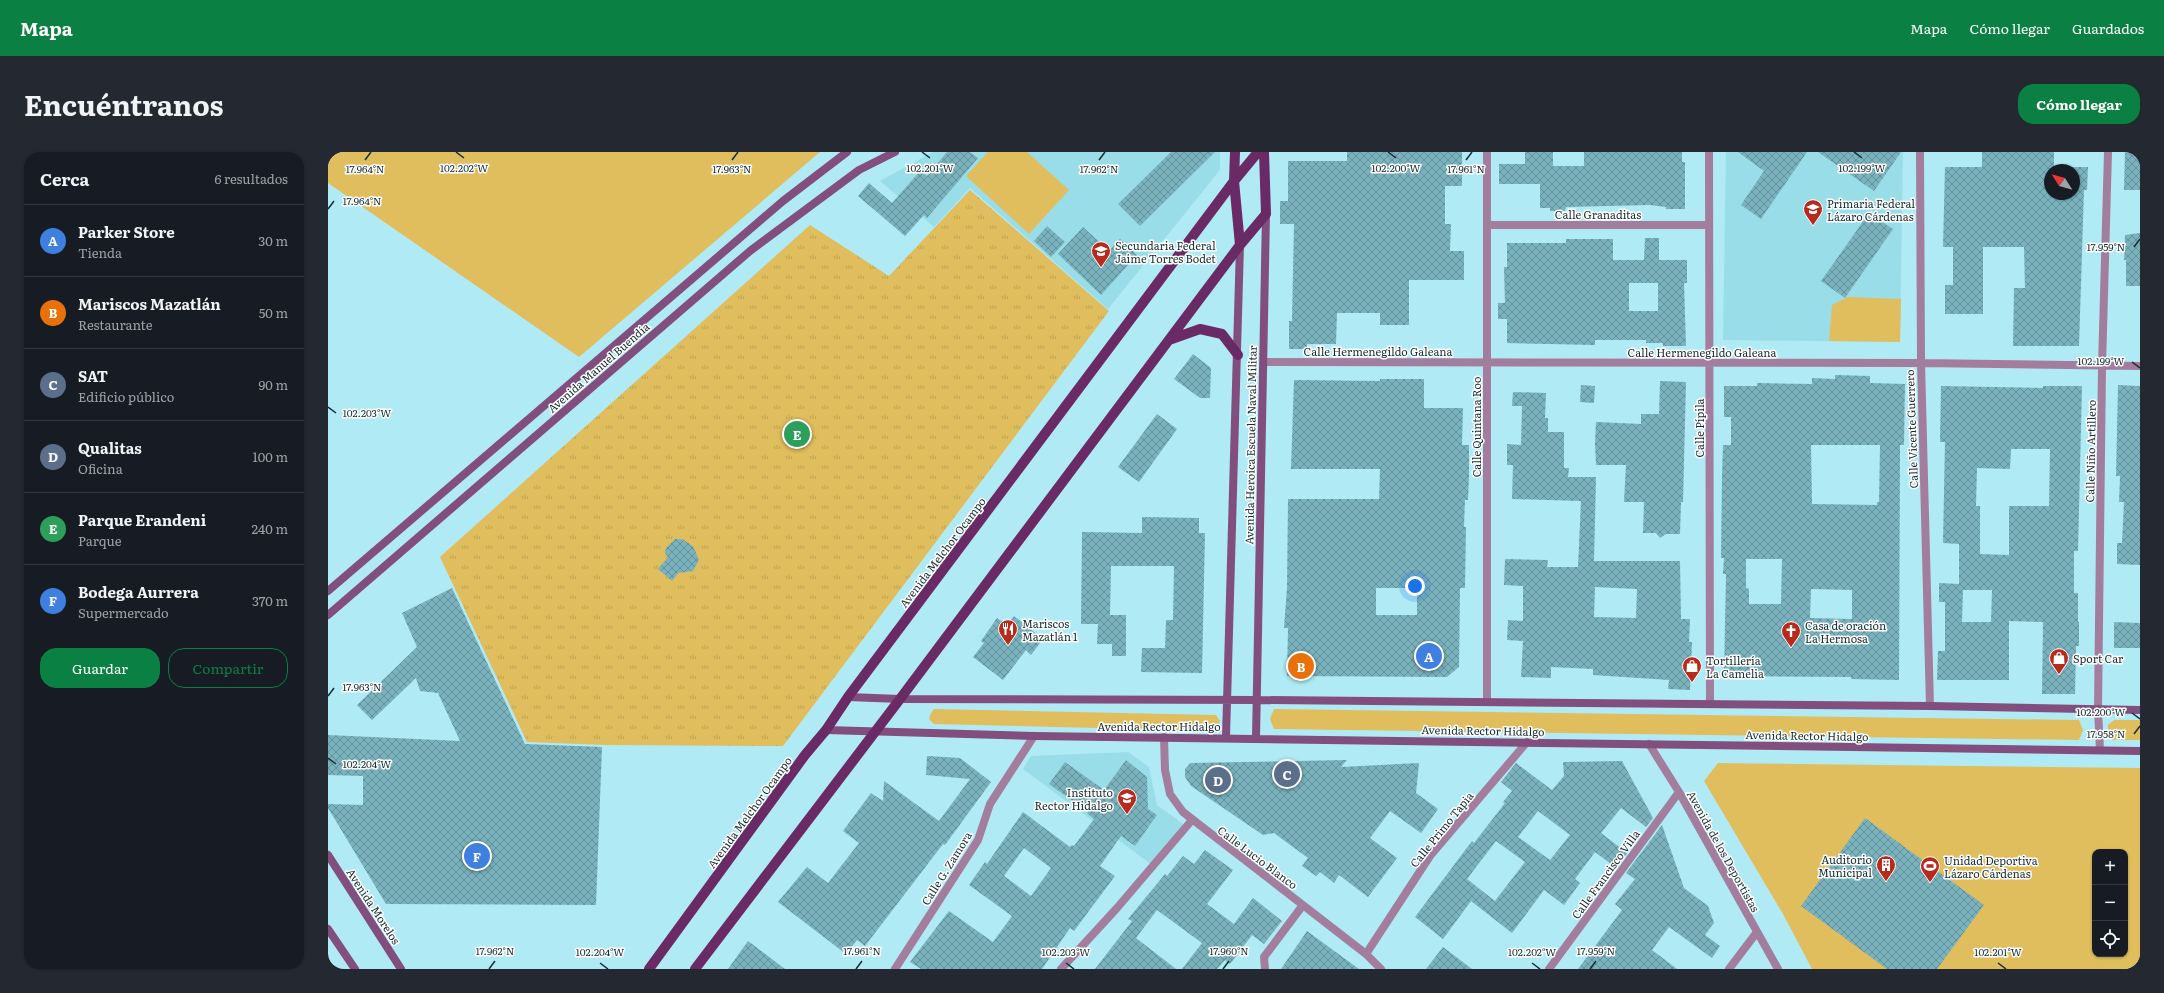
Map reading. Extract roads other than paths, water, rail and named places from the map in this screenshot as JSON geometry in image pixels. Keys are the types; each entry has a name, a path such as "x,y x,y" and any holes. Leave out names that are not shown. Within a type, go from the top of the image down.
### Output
{"main road":[{"name":"Avenida Heroica Escuela Naval Militar","path":"1235,152 1234,181 1240,245"},
{"name":"Avenida Melchor Ocampo","path":"649,969 805,755 826,730 848,697 1234,181 1258,152"},
{"name":"Avenida Heroica Escuela Naval Militar","path":"1264,152 1266,214"},
{"path":"695,969 900,699 1240,245 1266,214"},
{"path":"1169,340 1200,328 1222,334 1238,355"}],"street":[{"name":"Avenida Manuel Buendía","path":"328,591 783,202 847,152"},
{"name":"Avenida Manuel Buendía","path":"328,615 750,251 858,170 895,152"},
{"name":"Calle Quintana Roo","path":"1487,152 1487,702"},
{"name":"Calle Pípila","path":"1709,152 1710,704"},
{"name":"Calle Vicente Guerrero","path":"1920,152 1921,363 1930,706"},
{"name":"Calle Niño Artillero","path":"2100,750 2098,710 2102,366 2108,152"},
{"name":"Avenida Heroica Escuela Naval Militar","path":"1256,738 1266,214"},
{"name":"Calle Granaditas","path":"1487,225 1709,225"},
{"name":"Avenida Heroica Escuela Naval Militar","path":"1226,737 1240,245"},
{"name":"Calle Hermenegildo Galeana","path":"1264,362 1921,363 2140,366"},
{"path":"848,697 900,699 1257,700 1930,706 2140,710"},
{"name":"Avenida Rector Hidalgo","path":"826,730 1034,736 1226,737 2140,751"},
{"name":"Calle G. Zamora","path":"895,969 978,840 990,804 1034,736"},
{"name":"Calle Lucio Blanco","path":"1164,737 1165,770 1170,794 1192,820 1366,954 1381,969"},
{"name":"Calle Primo Tapia","path":"1366,954 1430,856 1527,742"},
{"name":"Avenida de los Deportistas","path":"1649,744 1679,792 1778,969"},
{"name":"Calle Francisco Villa","path":"1549,969 1679,792"},
{"path":"1061,969 1117,908 1192,820"},
{"name":"Avenida Morelos","path":"328,855 401,969"},
{"path":"1265,969 1264,957 1303,905"},
{"path":"328,929 355,969"},
{"path":"1728,969 1757,932"}],"place":[{"name":"Primaria Federal Lázaro Cárdenas","path":"1813,226"},
{"name":"Secundaria Federal Jaime Torres Bodet","path":"1101,268"},
{"name":"Parque Erandeni","path":"797,434"},
{"name":"Mariscos Mazatlán 1","path":"1008,646"},
{"name":"Casa de oración La Hermosa","path":"1791,648"},
{"name":"Parker Store","path":"1429,656"},
{"name":"Mariscos Mazatlán","path":"1301,666"},
{"name":"Sport Car","path":"2059,675"},
{"name":"Tortillería La Camelia","path":"1692,683"},
{"name":"SAT","path":"1287,774"},
{"name":"Qualitas","path":"1218,780"},
{"name":"Instituto Rector Hidalgo","path":"1127,815"},
{"name":"Bodega Aurrera","path":"477,856"},
{"name":"Auditorio Municipal","path":"1886,882"},
{"name":"Unidad Deportiva Lázaro Cárdenas","path":"1930,883"}]}
